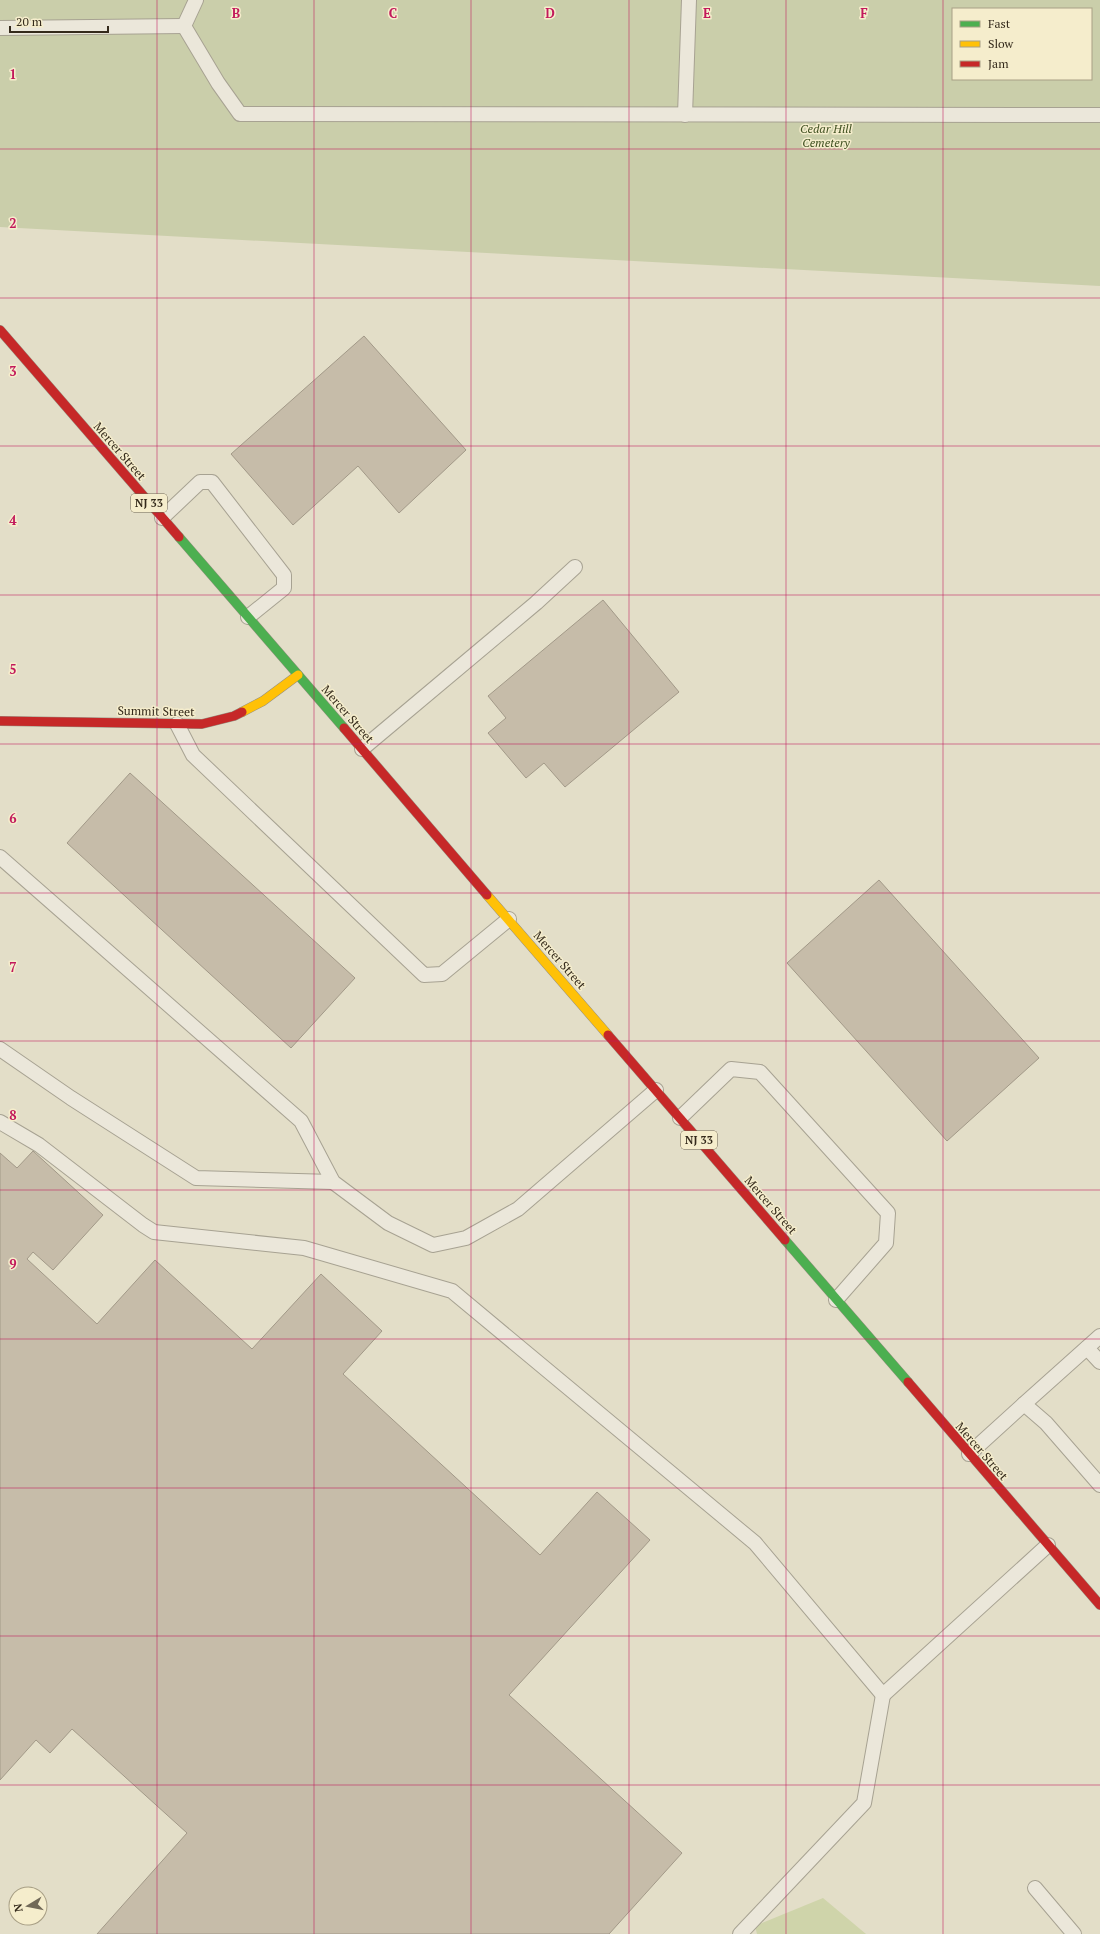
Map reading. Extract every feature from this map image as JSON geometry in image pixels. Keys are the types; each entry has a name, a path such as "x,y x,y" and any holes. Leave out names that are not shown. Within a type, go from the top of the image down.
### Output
{"main road":[{"name":"Mercer Street","path":"0,330 1100,1605"},
{"name":"Summit Street","path":"0,721 202,724 234,716 263,701 298,675"}],"lane":[{"path":"184,26 196,0"},
{"path":"685,115 690,0"},
{"path":"0,28 184,26"},
{"path":"184,26 218,83 240,114 1100,115"},
{"path":"162,518 200,482 212,482 284,575 284,588 248,617"},
{"path":"362,749 536,603 575,567"},
{"path":"177,724 193,755 424,975 442,974 509,920"},
{"path":"0,857 301,1121 333,1182 388,1223 433,1245 466,1238 518,1209 656,1090"},
{"path":"0,1049 71,1098 196,1178 333,1182"},
{"path":"680,1118 731,1069 760,1072 888,1213 886,1243 836,1300"},
{"path":"0,1122 39,1145 154,1232 304,1248 452,1291 754,1543 883,1695"},
{"path":"969,1454 1100,1336"},
{"path":"1088,1348 1100,1362"},
{"path":"1024,1404 1046,1423 1100,1485"},
{"path":"740,1934 864,1803 883,1695 1048,1545"},
{"path":"1035,1888 1074,1934"}],"green space":[{"name":"Cedar Hill Cemetery","path":"0,0 1100,0 1100,286 0,227"},
{"path":"823,1898 866,1934 757,1934 755,1926"}],"building":[{"path":"364,336 466,450 399,513 358,466 293,525 231,454"},
{"path":"603,600 679,692 565,787 544,763 526,778 488,733 506,718 488,696"},
{"path":"130,773 355,978 291,1048 67,843"},
{"path":"879,880 1039,1058 947,1141 787,963"},
{"path":"33,1151 103,1215 53,1270 33,1252 27,1259 97,1324 155,1260 252,1349 321,1274 382,1331 343,1374 540,1555 597,1492 650,1540 509,1695 682,1853 609,1934 97,1934 187,1833 72,1729 50,1753 36,1740 0,1780 0,1153 17,1168"}],"traffic: fast":[{"path":"179,537 344,728"},
{"path":"785,1240 908,1382"}],"traffic: slow":[{"path":"242,712 263,701 298,675"},
{"path":"487,895 608,1035"}],"traffic: jam":[{"path":"0,330 179,537"},
{"path":"0,721 202,724 234,716 242,712"},
{"path":"344,728 487,895"},
{"path":"608,1035 785,1240"},
{"path":"908,1382 1100,1605"}]}
